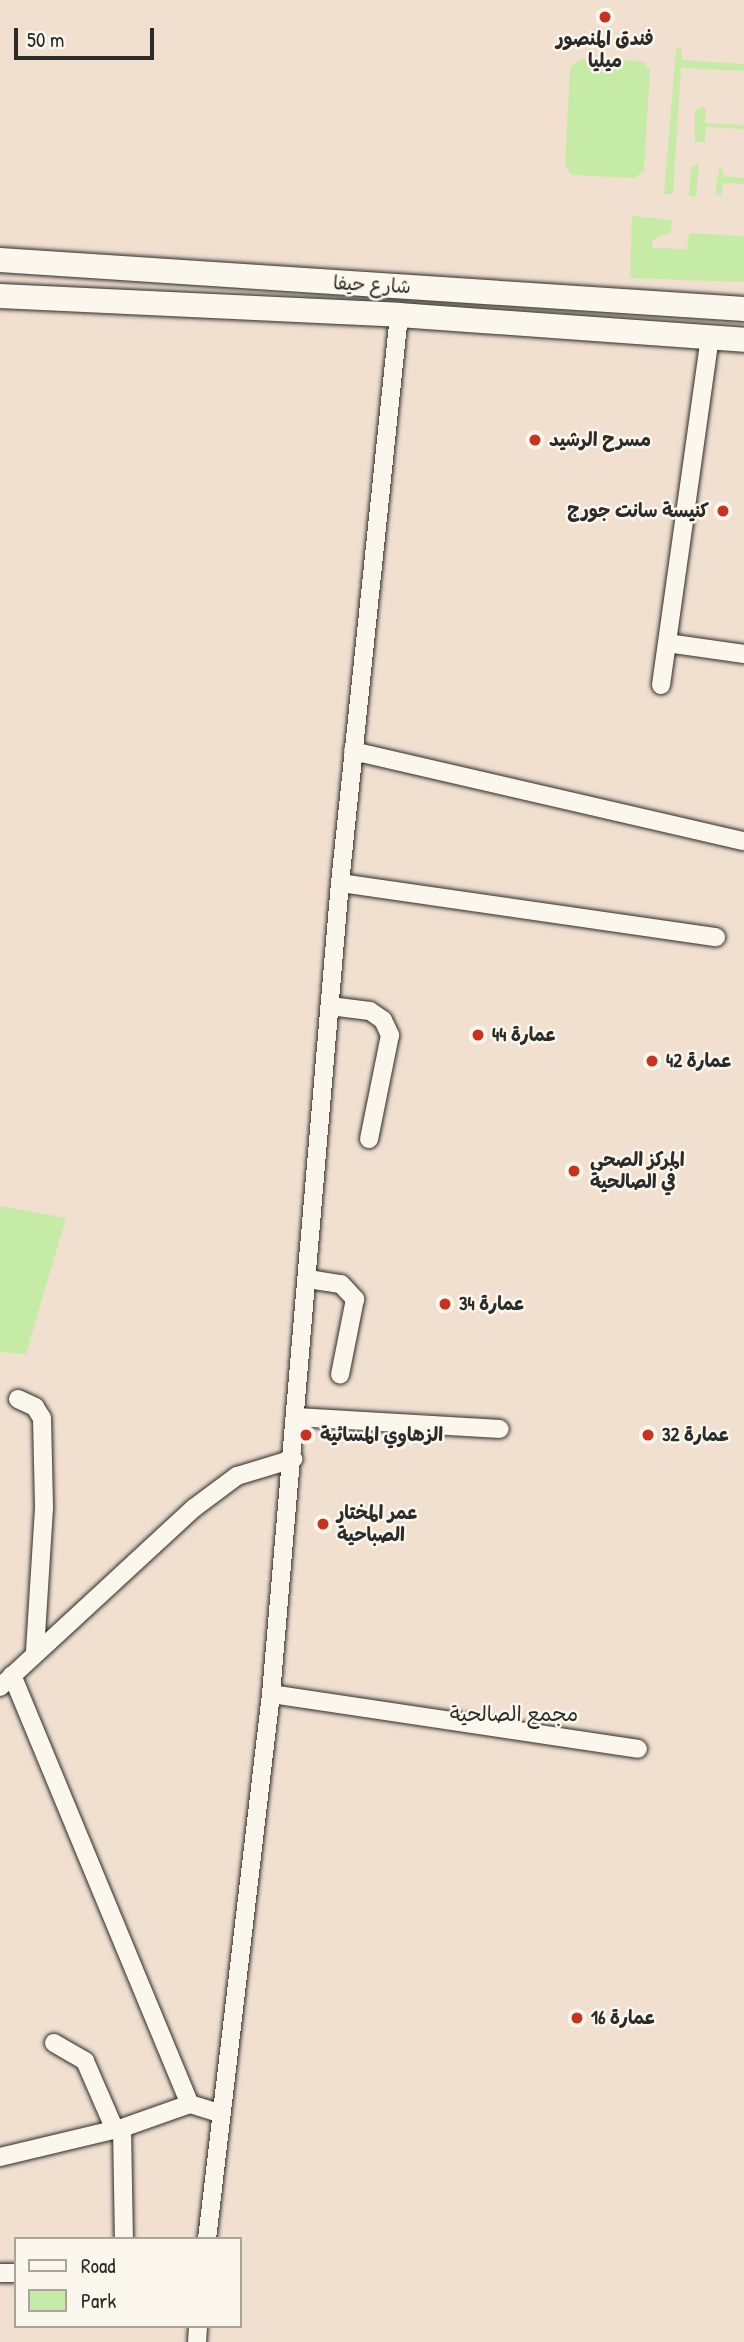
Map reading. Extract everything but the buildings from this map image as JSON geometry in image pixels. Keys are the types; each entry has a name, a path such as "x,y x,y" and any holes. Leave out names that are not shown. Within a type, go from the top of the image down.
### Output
{"main road":[{"name":"شارع حيفا","path":"0,260 744,309"},
{"name":"شارع حيفا","path":"0,296 399,315 710,335 744,340"}],"street":[{"path":"207,2237 219,2113 271,1694 297,1417 340,883 399,315"},
{"path":"661,685 710,335"},
{"path":"667,643 744,654"},
{"path":"353,751 744,841"},
{"path":"340,883 716,937"},
{"path":"330,1006 370,1011 383,1020 390,1035 369,1139"},
{"path":"308,1279 341,1284 355,1299 340,1375"},
{"path":"18,1399 35,1407 42,1418 44,1508 35,1651"},
{"path":"297,1417 500,1429"},
{"path":"190,2104 6,1681 35,1651 194,1508 237,1476 293,1459"},
{"path":"271,1694 638,1749"},
{"path":"54,2043 85,2061 119,2129 124,2237"},
{"path":"0,2157 119,2129 190,2104 219,2113"}],"green space":[{"path":"676,48 682,49 682,60 744,64 744,71 681,68 673,194 664,194"},
{"path":"581,59 643,61 650,71 644,171 634,178 572,175 565,166 570,67"},
{"path":"699,107 706,107 705,123 744,125 744,129 706,127 705,142 695,142 695,111"},
{"path":"699,162 696,197 689,196 691,168"},
{"path":"720,165 724,176 744,178 744,184 723,183 721,198 715,192"},
{"path":"632,216 672,220 671,232 652,240 653,248 687,249 689,233 744,236 744,282 630,278"},
{"path":"0,1206 66,1218 26,1354 0,1352"}],"place":[{"name":"فندق المنصور ميليا","path":"605,17"},
{"name":"مسرح الرشيد","path":"535,440"},
{"name":"كنيسة سانت جورج","path":"723,511"},
{"name":"عمارة 44","path":"478,1035"},
{"name":"عمارة 42","path":"652,1061"},
{"name":"المركز الصحي في الصالحية","path":"574,1171"},
{"name":"عمارة 34","path":"445,1304"},
{"name":"الزهاوي المسائية","path":"306,1435"},
{"name":"عمارة 32","path":"648,1435"},
{"name":"عمر المختار الصباحية","path":"323,1524"},
{"name":"عمارة 16","path":"577,2018"}],"district":[{"name":"مجمع الصالحية","path":"514,1714"}]}
